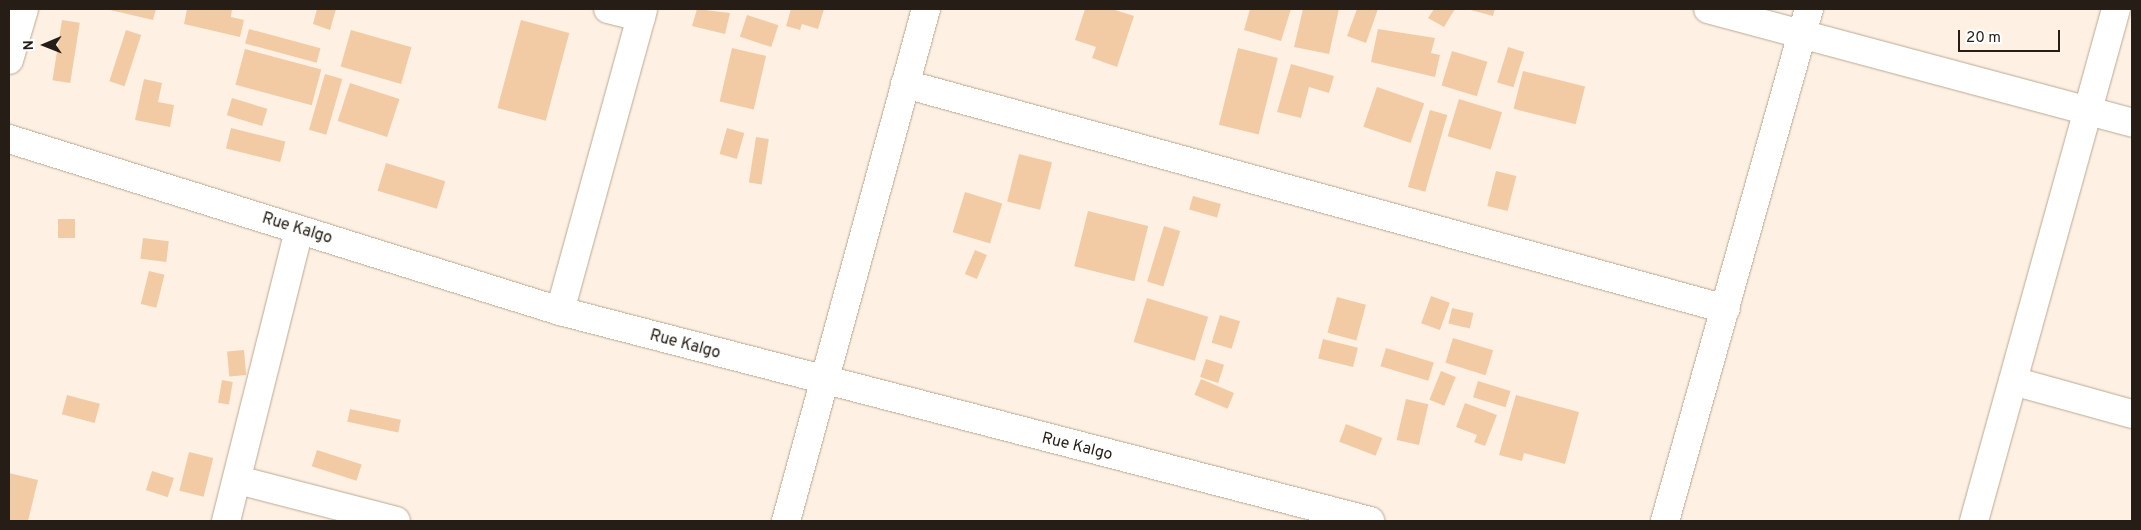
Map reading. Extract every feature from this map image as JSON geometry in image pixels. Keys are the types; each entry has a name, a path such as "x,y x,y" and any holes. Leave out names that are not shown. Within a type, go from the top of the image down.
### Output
{"street":[{"path":"9,60 24,9"},
{"path":"560,312 642,13 608,9"},
{"path":"786,521 826,383 926,9"},
{"path":"1708,9 1806,21 2088,111 2132,123"},
{"path":"1974,521 2116,9"},
{"path":"1664,521 1726,310 1806,21"},
{"path":"905,84 1726,310"},
{"name":"Rue Kalgo","path":"9,139 560,312 826,383 1370,521"},
{"path":"226,521 238,480 299,230"},
{"path":"2013,381 2132,414"},
{"path":"238,480 396,521"}],"building":[{"path":"106,9 156,9 153,20"},
{"path":"187,9 232,9 231,17 244,20 240,37 184,24"},
{"path":"317,9 336,9 330,30 313,24"},
{"path":"697,9 730,13 725,34 692,26"},
{"path":"791,9 824,9 818,29 802,24 800,30 786,26"},
{"path":"1085,9 1112,9 1134,16 1117,67 1092,58 1096,47 1075,40"},
{"path":"1250,9 1291,9 1281,41 1244,30"},
{"path":"1303,9 1339,9 1329,54 1294,47"},
{"path":"1357,9 1378,9 1366,43 1347,36"},
{"path":"1434,9 1455,9 1444,27 1428,18"},
{"path":"1467,9 1495,9 1493,16"},
{"path":"747,15 778,25 771,47 740,37"},
{"path":"62,20 80,23 70,83 52,80"},
{"path":"521,20 569,33 546,121 497,108"},
{"path":"249,29 320,48 317,63 245,43"},
{"path":"1378,29 1435,38 1431,53 1440,55 1435,77 1371,62"},
{"path":"126,30 141,35 125,86 109,81"},
{"path":"351,30 412,47 401,84 341,67"},
{"path":"1508,47 1524,52 1513,87 1497,82"},
{"path":"732,48 766,56 754,109 720,102"},
{"path":"1238,48 1278,58 1259,135 1219,125"},
{"path":"245,49 321,69 312,105 235,85"},
{"path":"1452,51 1487,62 1477,96 1441,85"},
{"path":"1291,64 1334,76 1329,93 1309,87 1301,118 1277,112"},
{"path":"1523,71 1585,86 1576,124 1514,109"},
{"path":"325,74 342,79 326,135 309,130"},
{"path":"144,79 162,83 158,102 174,105 170,127 135,120"},
{"path":"350,83 399,99 387,137 338,121"},
{"path":"1377,87 1424,103 1411,143 1363,127"},
{"path":"232,98 267,109 262,126 227,115"},
{"path":"1459,99 1502,112 1491,149 1448,136"},
{"path":"1430,110 1447,115 1425,192 1408,187"},
{"path":"231,128 285,142 280,162 226,148"},
{"path":"727,128 744,133 737,159 720,154"},
{"path":"756,137 769,139 762,184 749,182"},
{"path":"1019,154 1052,162 1040,210 1007,202"},
{"path":"386,163 445,181 437,209 378,191"},
{"path":"1496,171 1516,176 1508,211 1487,206"},
{"path":"965,192 1002,203 990,244 953,232"},
{"path":"1193,196 1221,204 1217,217 1189,209"},
{"path":"1088,211 1148,226 1134,281 1074,266"},
{"path":"58,219 75,219 75,238 58,238"},
{"path":"1164,226 1180,231 1163,286 1147,281"},
{"path":"143,238 169,241 166,262 140,259"},
{"path":"975,250 987,255 977,279 965,274"},
{"path":"149,271 165,275 156,308 141,304"},
{"path":"1431,296 1450,303 1440,330 1421,323"},
{"path":"1337,297 1366,305 1356,341 1327,333"},
{"path":"1147,298 1208,317 1195,361 1134,342"},
{"path":"1452,308 1473,313 1470,329 1448,324"},
{"path":"1220,315 1240,321 1232,349 1212,343"},
{"path":"1453,338 1493,350 1486,375 1445,363"},
{"path":"1323,339 1358,348 1353,367 1318,358"},
{"path":"1386,348 1434,363 1428,381 1380,366"},
{"path":"244,350 246,375 229,376 227,351"},
{"path":"1206,359 1224,365 1218,383 1200,377"},
{"path":"1441,371 1456,377 1444,406 1429,400"},
{"path":"1201,379 1234,393 1227,409 1194,395"},
{"path":"222,380 233,382 229,405 218,403"},
{"path":"1478,381 1511,391 1506,407 1473,397"},
{"path":"67,395 100,404 95,423 62,414"},
{"path":"1516,395 1579,412 1565,464 1524,453 1522,461 1499,455"},
{"path":"1406,399 1428,404 1419,445 1397,440"},
{"path":"1465,403 1497,415 1485,446 1474,442 1477,435 1456,427"},
{"path":"350,409 401,420 398,433 347,422"},
{"path":"1346,424 1382,438 1376,456 1339,442"},
{"path":"317,450 362,465 356,481 312,466"},
{"path":"189,452 213,458 204,497 179,491"},
{"path":"152,471 174,478 168,497 146,490"},
{"path":"9,473 38,480 28,521 9,521"}]}
